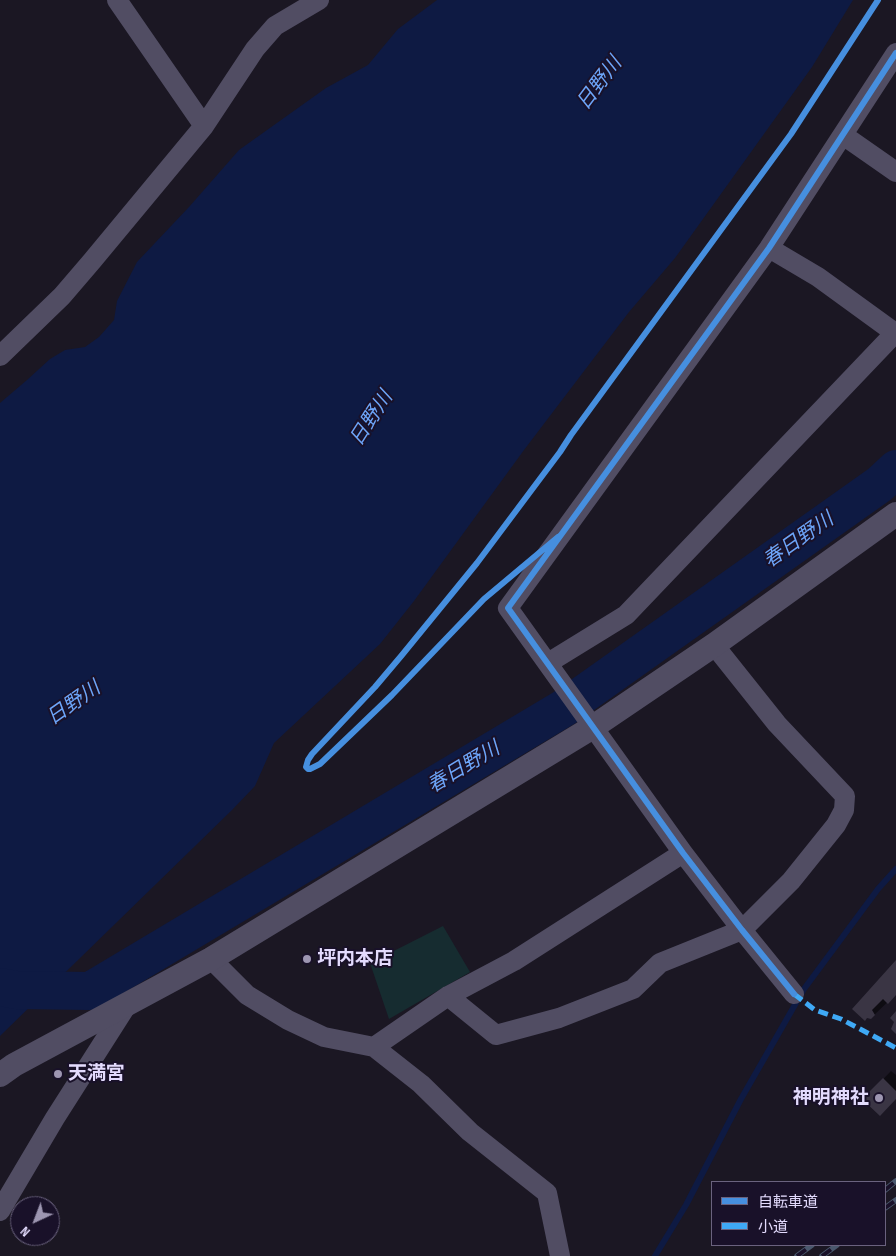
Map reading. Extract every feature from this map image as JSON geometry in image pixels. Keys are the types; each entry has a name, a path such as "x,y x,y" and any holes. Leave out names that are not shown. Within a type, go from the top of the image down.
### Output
{"street":[{"path":"117,0 204,126"},
{"path":"0,356 62,296 204,126 255,49 275,26 319,0"},
{"path":"794,994 683,853 508,608 769,248 896,53"},
{"path":"843,135 896,172"},
{"path":"554,671 626,615 896,333 818,277 769,248"},
{"path":"0,1075 14,1065 211,959 591,723 714,646 895,517"},
{"path":"448,996 496,1035 560,1018 633,989 660,963 742,930 792,881 836,825 844,810 845,796 777,724 714,646"},
{"path":"374,1047 448,996 514,961 683,853"},
{"path":"211,959 247,995 288,1020 324,1037 374,1047 421,1084 470,1132 547,1193 560,1256"},
{"path":"0,1211 54,1118 127,1005"}],"path":[{"path":"499,586 484,599 386,702 320,764 310,769 306,767 312,754 375,687 402,655 482,556 549,468 791,134 878,0"}],"green space":[{"path":"443,926 470,972 389,1019 370,963"}],"water":[{"name":"日野川","path":"437,0 853,0 812,67 675,258 629,312 380,644 274,743 255,786 232,810 0,1036 0,403 50,359 65,350 85,347 99,337 114,320 117,301 137,262 239,150 326,88 368,65 398,29"}],"building":[{"path":"896,960 896,995 888,1004 883,999 872,1010 875,1015 871,1019 867,1018 865,1021 852,1009"},
{"path":"896,1011 896,1034 891,1029 894,1022 890,1018"},
{"path":"883,1078 896,1091 896,1099 880,1116 862,1099"}],"waterway":[{"name":"春日野川","path":"0,987 16,990 90,991 564,708 880,484 896,469"},
{"path":"655,1256 686,1205 741,1099 804,989 878,889 896,869"}],"railway":[{"path":"886,1189 896,1181"},
{"path":"886,1207 896,1200"},
{"path":"797,1256 811,1246"},
{"path":"822,1256 836,1246"}],"marked path":[{"path":"794,994 815,1010 841,1019 896,1048"}],"cycle path":[{"path":"558,537 484,599 392,695 320,764 310,769 306,767 312,754 375,687 477,563 560,452 791,134 878,0"},
{"path":"794,994 683,853 508,608 769,248 896,53"}],"place":[{"name":"坪内本店","path":"307,959"},
{"name":"天満宮","path":"58,1074"},
{"name":"神明神社","path":"879,1098"}]}
